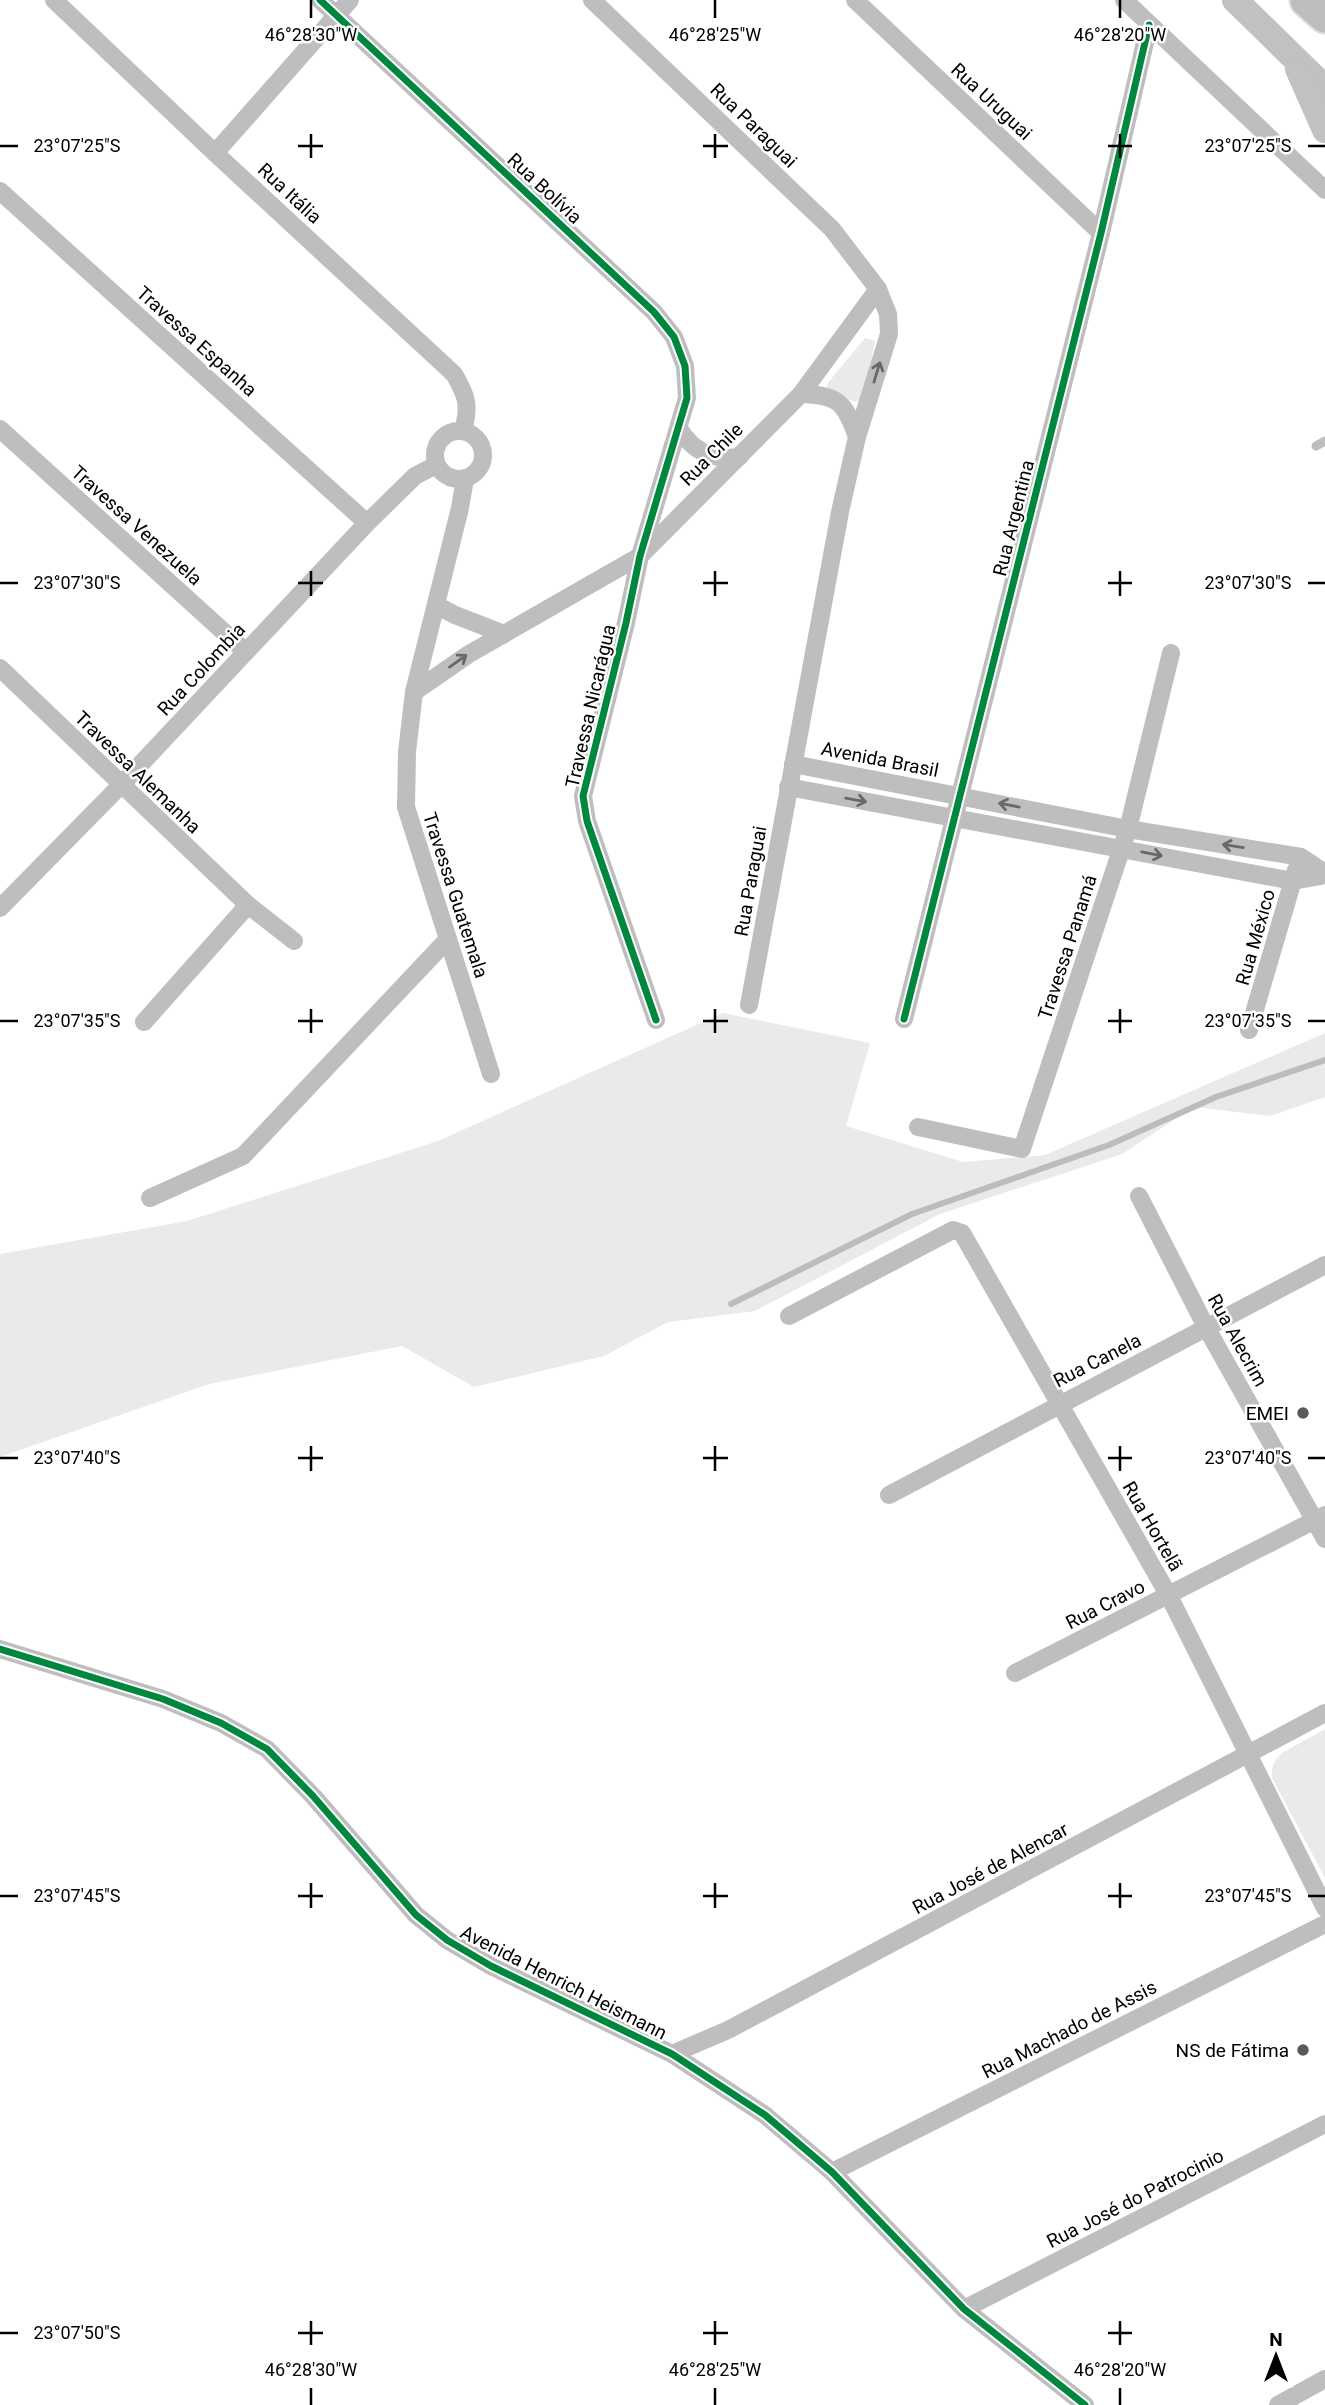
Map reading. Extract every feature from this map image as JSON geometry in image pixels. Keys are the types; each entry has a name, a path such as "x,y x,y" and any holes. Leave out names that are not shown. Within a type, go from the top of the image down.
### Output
{"highway":[{"path":"1307,0 1325,16"}],"street":[{"name":"Rua Itália","path":"54,0 454,374 466,395 468,414 463,431"},
{"name":"Rua Bolívia","path":"320,0 654,312 674,337 685,366 687,398 640,556"},
{"path":"215,153 350,0"},
{"name":"Rua Paraguai","path":"592,0 832,229 878,289"},
{"name":"Rua Uruguai","path":"855,0 1101,233"},
{"path":"1124,0 1325,190"},
{"path":"1235,0 1325,88"},
{"name":"Rua Argentina","path":"904,1019 1101,233 1149,25"},
{"path":"1292,54 1325,130"},
{"name":"Travessa Espanha","path":"0,191 367,523"},
{"name":"Rua Chile","path":"414,692 469,654 640,556 801,394 878,289"},
{"name":"Avenida Brasil","path":"878,289 888,314 889,334 857,437 840,512 793,764 1128,829 1301,857 1325,874"},
{"path":"801,394 818,395 835,401 848,411 857,437"},
{"name":"Travessa Venezuela","path":"0,429 8,447 246,652"},
{"path":"679,429 697,450 724,459 739,457"},
{"path":"454,431 463,431 478,440 483,457 478,471 464,479 447,477 436,465 434,456 439,440 454,431"},
{"name":"Rua Colombia","path":"0,908 121,785 367,523 415,476 436,465"},
{"name":"Travessa Guatemala","path":"464,479 414,692 407,752 406,807 491,1074"},
{"name":"Travessa Nicarágua","path":"640,556 583,796 587,821 656,1020"},
{"path":"436,605 504,634"},
{"name":"Travessa Panamá","path":"918,1127 1022,1149 1123,848 1171,653"},
{"name":"Travessa Alemanha","path":"0,668 248,905 293,942"},
{"name":"Rua Paraguai","path":"748,1005 793,764"},
{"name":"Avenida Brasil","path":"789,788 1293,881 1325,874"},
{"path":"1191,862 1193,840"},
{"name":"Rua México","path":"1249,1030 1301,857"},
{"path":"144,1022 248,905"},
{"path":"150,1198 243,1156 448,939"},
{"name":"Rua Alecrim","path":"1139,1196 1206,1327 1320,1518 1325,1539"},
{"name":"Rua Hortelã","path":"789,1316 953,1230 962,1233 1169,1596 1325,1908"},
{"name":"Rua Canela","path":"889,1495 1325,1265"},
{"name":"Rua Cravo","path":"1015,1673 1320,1518"},
{"name":"Avenida Henrich Heismann","path":"0,1649 163,1699 221,1723 267,1749 313,1796 416,1915 447,1940 504,1973 672,2054 765,2115 832,2172 964,2309 1085,2405"},
{"name":"Rua José de Alencar","path":"672,2054 728,2030 1325,1713"},
{"name":"Rua Machado de Assis","path":"832,2172 1325,1924"},
{"name":"Rua José do Patrocinio","path":"964,2309 1325,2124"},
{"path":"1278,2405 1325,2379"}],"shaded area":[{"path":"865,338 875,341 863,399 855,402 827,390 827,384"},
{"path":"723,1013 870,1043 846,1126 963,1162 1045,1155 1325,1033 1325,1097 1270,1116 1194,1107 1122,1154 940,1214 755,1311 668,1322 604,1356 474,1387 402,1346 209,1384 0,1457 0,1254 187,1221 438,1141"},
{"path":"1325,1729 1325,1878 1272,1774 1274,1764 1282,1753"}],"waterway":[{"path":"731,1304 912,1214 1109,1145 1216,1097 1325,1060"}],"cycle path":[{"path":"320,0 654,312 674,337 685,366 687,398 640,556 583,796 587,821 656,1020"},
{"path":"904,1019 1101,233 1149,25"},
{"path":"0,1649 163,1699 221,1723 267,1749 313,1796 416,1915 447,1940 491,1966 672,2054 765,2115 832,2172 964,2309 1085,2405"}],"place":[{"name":"EMEI","path":"1303,1413"},
{"name":"NS de Fátima","path":"1303,2050"}]}
